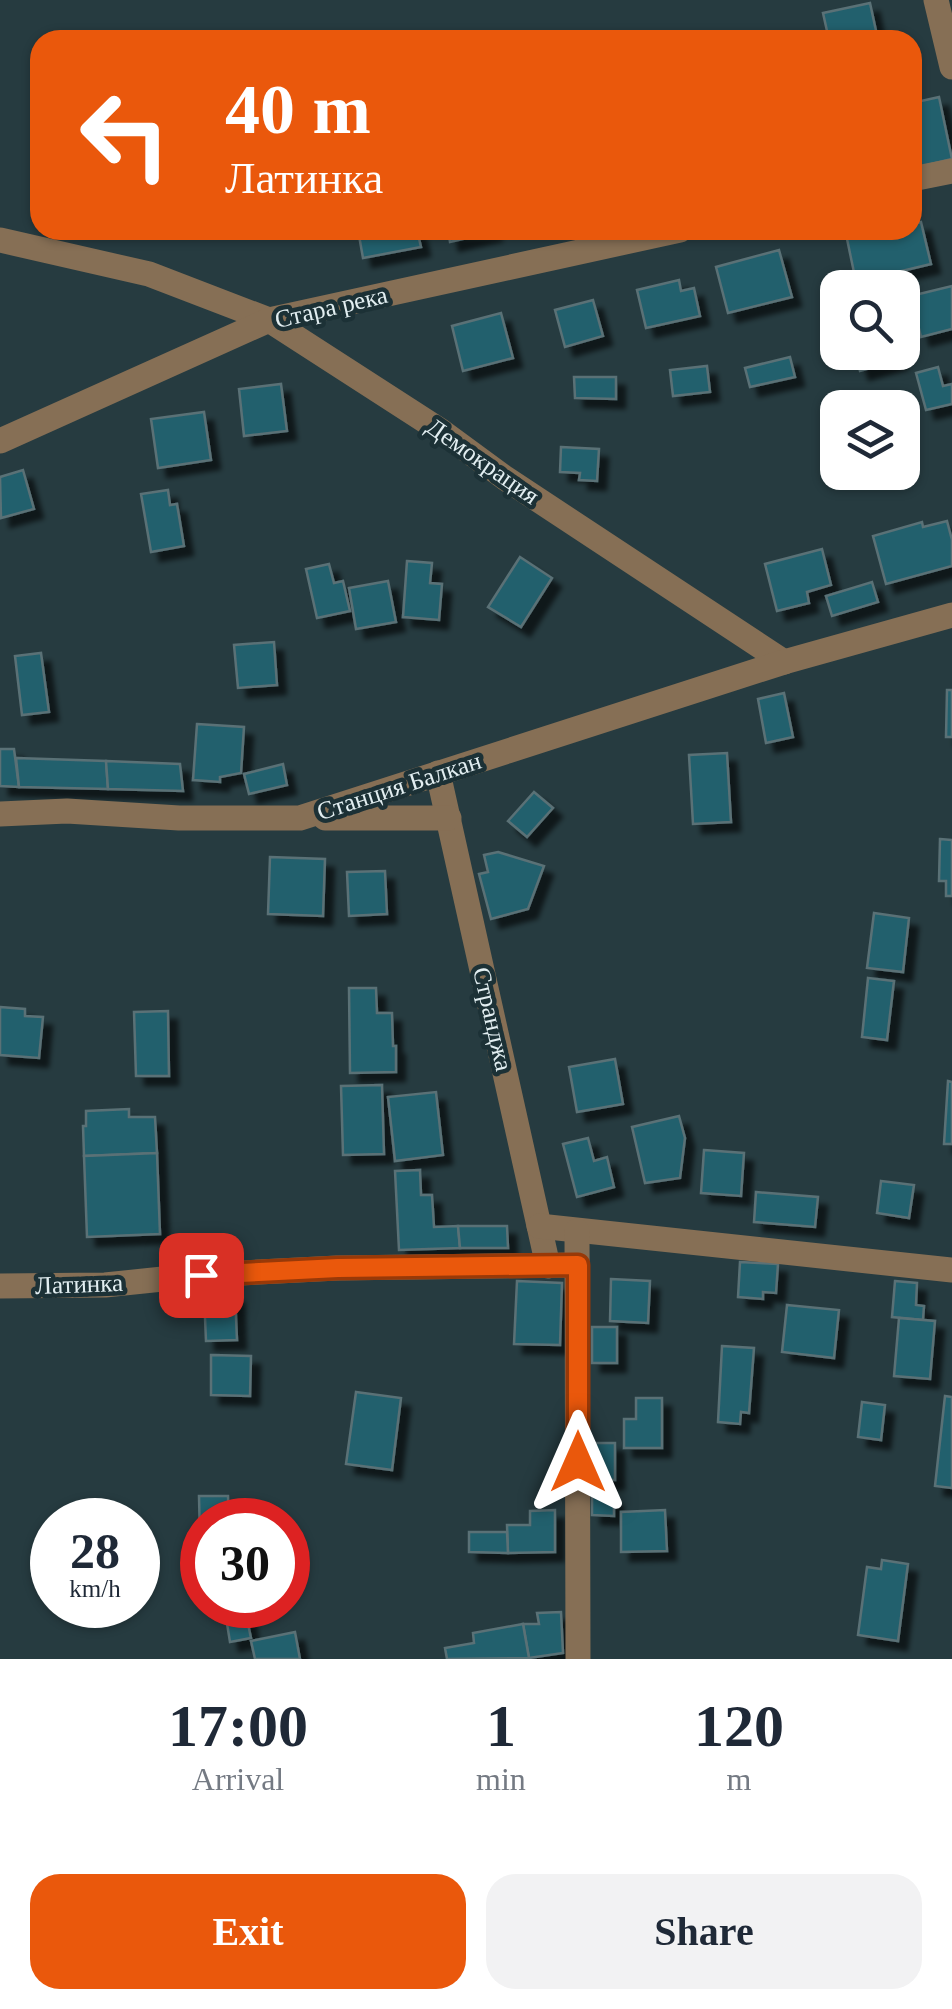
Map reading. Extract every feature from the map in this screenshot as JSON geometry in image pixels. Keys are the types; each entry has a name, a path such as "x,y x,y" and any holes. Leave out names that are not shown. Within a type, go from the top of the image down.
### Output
{"street":[{"path":"936,0 952,67"},
{"path":"922,177 952,170"},
{"name":"Демокрация","path":"0,240 149,274 269,320 441,430 504,478 784,662"},
{"name":"Стара река","path":"0,441 269,320 634,240"},
{"path":"784,662 952,614"},
{"name":"Станция Балкан","path":"0,814 67,811 179,818 300,818 784,662"},
{"name":"Странджа","path":"438,773 548,1266"},
{"path":"300,818 448,818"},
{"path":"540,1226 952,1270"},
{"path":"577,1231 578,1659"},
{"name":"Латинка","path":"0,1286 106,1285 201,1275 338,1268 578,1265"}],"building":[{"path":"870,3 876,30 827,30 823,13"},
{"path":"939,97 952,159 922,166 922,101"},
{"path":"922,226 931,264 906,270 853,270 847,240 922,240"},
{"path":"360,240 419,240 421,247 363,258"},
{"path":"779,250 792,297 728,313 716,267"},
{"path":"679,280 681,291 694,288 700,316 646,328 637,290"},
{"path":"952,286 952,329 921,337 920,294"},
{"path":"593,300 603,336 565,347 555,310"},
{"path":"501,313 513,358 463,371 452,326"},
{"path":"790,357 795,377 750,387 745,368"},
{"path":"707,366 710,392 673,396 670,370"},
{"path":"938,367 943,386 952,384 952,404 926,410 916,373"},
{"path":"574,377 616,377 616,399 575,398"},
{"path":"281,384 287,431 244,436 239,389"},
{"path":"204,412 211,460 158,468 151,419"},
{"path":"561,447 599,449 597,481 579,480 580,473 560,472"},
{"path":"23,470 34,509 1,518 0,477"},
{"path":"168,490 170,505 177,504 184,546 151,552 141,494"},
{"path":"947,521 952,566 886,584 873,536 922,522 923,527"},
{"path":"822,549 831,585 807,592 809,603 777,611 765,564"},
{"path":"520,557 552,578 521,627 488,607"},
{"path":"407,561 432,563 430,583 442,584 439,620 403,617"},
{"path":"329,564 334,583 343,581 350,611 317,618 306,569"},
{"path":"388,581 396,622 356,629 349,588"},
{"path":"872,582 878,602 832,616 826,596"},
{"path":"274,642 277,685 238,688 234,645"},
{"path":"41,653 49,712 22,715 15,656"},
{"path":"947,690 952,690 952,737 946,737"},
{"path":"784,693 793,737 766,743 758,699"},
{"path":"197,724 244,727 241,773 220,777 220,782 193,780"},
{"path":"0,749 14,749 19,787 0,786"},
{"path":"727,753 731,822 693,824 689,755"},
{"path":"16,758 106,761 108,789 19,787"},
{"path":"106,761 180,764 183,791 108,789"},
{"path":"283,764 287,785 249,794 244,774"},
{"path":"534,792 553,808 527,837 508,821"},
{"path":"940,839 952,840 952,896 946,896 946,881 939,881"},
{"path":"498,852 544,866 528,909 491,919 479,874 488,872 484,855"},
{"path":"270,857 325,859 323,916 268,914"},
{"path":"385,871 387,914 349,916 347,872"},
{"path":"874,913 909,918 903,972 867,968"},
{"path":"868,978 894,981 887,1040 862,1037"},
{"path":"349,988 376,988 377,1013 392,1013 396,1072 350,1073"},
{"path":"0,1007 25,1009 25,1016 43,1017 39,1058 0,1055"},
{"path":"168,1011 169,1076 136,1076 134,1012"},
{"path":"615,1059 623,1104 577,1112 569,1067"},
{"path":"948,1081 952,1082 952,1144 944,1144"},
{"path":"382,1085 384,1154 343,1155 341,1086"},
{"path":"436,1092 443,1155 395,1161 388,1097"},
{"path":"129,1109 129,1117 155,1117 157,1153 84,1156 86,1111"},
{"path":"679,1116 685,1138 680,1178 645,1183 632,1127"},
{"path":"588,1138 594,1161 607,1157 614,1187 577,1197 563,1144"},
{"path":"704,1150 744,1153 741,1196 701,1193"},
{"path":"157,1153 160,1234 87,1237 84,1156"},
{"path":"420,1170 421,1195 432,1195 434,1227 458,1226 460,1248 399,1250 395,1171"},
{"path":"881,1181 914,1185 909,1218 877,1213"},
{"path":"756,1192 818,1197 815,1227 754,1222"},
{"path":"458,1226 507,1226 508,1248 460,1248"},
{"path":"740,1262 778,1264 776,1293 763,1292 763,1299 738,1297"},
{"path":"611,1279 650,1281 648,1323 610,1321"},
{"path":"517,1281 562,1283 560,1345 514,1344"},
{"path":"895,1281 917,1283 916,1305 924,1306 923,1320 892,1317"},
{"path":"204,1294 235,1294 237,1340 206,1341"},
{"path":"787,1305 839,1310 834,1358 782,1352"},
{"path":"899,1318 935,1321 930,1379 894,1376"},
{"path":"592,1327 617,1327 617,1363 592,1363"},
{"path":"722,1346 754,1348 749,1413 741,1412 740,1424 718,1422"},
{"path":"211,1355 251,1356 250,1396 211,1395"},
{"path":"356,1392 401,1398 392,1470 346,1464"},
{"path":"945,1396 952,1397 952,1488 935,1486"},
{"path":"636,1398 662,1398 662,1448 624,1448 624,1419 636,1419"},
{"path":"862,1402 885,1405 881,1440 858,1437"},
{"path":"594,1443 615,1443 615,1480 595,1480"},
{"path":"592,1497 614,1497 614,1516 592,1515"},
{"path":"555,1510 555,1552 508,1553 507,1525 530,1525 530,1511"},
{"path":"665,1510 667,1551 621,1552 621,1512"},
{"path":"469,1532 507,1532 508,1553 469,1552"},
{"path":"882,1560 908,1564 898,1641 858,1635 867,1567 881,1569"},
{"path":"561,1612 563,1653 529,1658 523,1624 539,1624 537,1613"},
{"path":"523,1624 529,1658 447,1659 445,1648 474,1643 473,1633"},
{"path":"228,1628 249,1628 251,1638 230,1642"},
{"path":"295,1632 300,1659 255,1659 251,1641"}],"route":[{"path":"201,1275 338,1268 578,1265 578,1462"}]}
